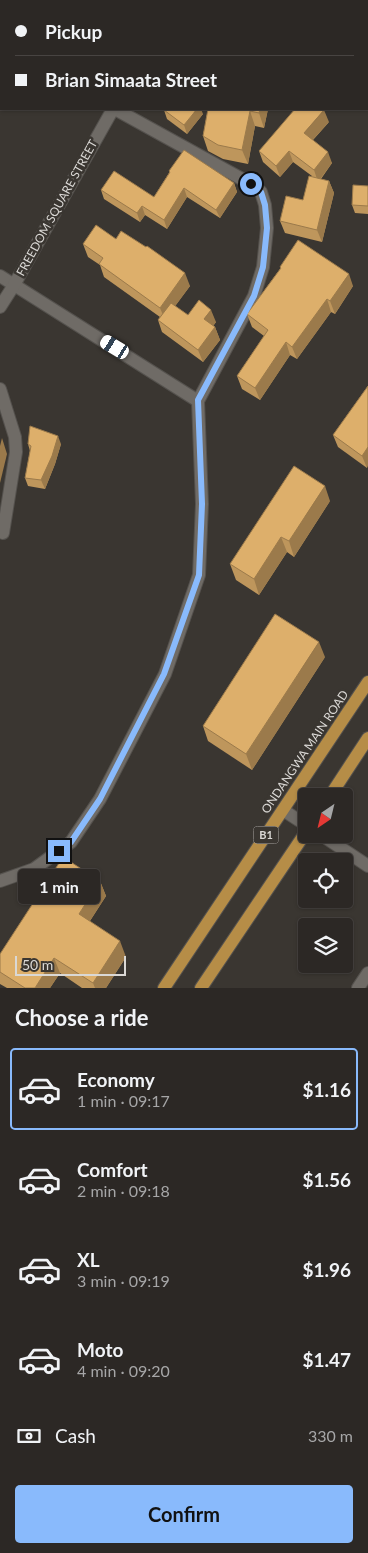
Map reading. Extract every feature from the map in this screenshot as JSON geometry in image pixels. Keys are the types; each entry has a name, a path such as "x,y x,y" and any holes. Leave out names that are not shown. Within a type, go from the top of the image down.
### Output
{"main road":[{"name":"ONDANGWA MAIN ROAD","path":"164,988 368,682"},
{"path":"335,788 368,738"},
{"name":"B1","path":"200,988 299,843"}],"street":[{"name":"FREEDOM SQUARE STREET","path":"0,307 14,286 113,110"},
{"path":"0,881 34,869 71,842 100,799 164,674 199,575 202,504 198,400 254,296 263,267 267,228 265,205 261,192 251,184 116,110"},
{"path":"0,276 198,400"},
{"path":"0,389 15,437 16,452 3,533"},
{"path":"283,810 298,820"},
{"path":"334,843 368,866"},
{"path":"358,988 368,973"}],"building":[{"path":"164,110 196,110 184,125"},
{"path":"208,110 260,110 259,113 250,111 242,150 218,145 203,136"},
{"path":"294,110 324,110 304,133 328,152 314,170 289,151 276,166 259,151"},
{"path":"184,150 234,183 216,210 184,188 164,220 142,206 137,213 101,190 114,171 154,197"},
{"path":"309,176 329,181 317,230 280,221 286,196 303,200"},
{"path":"353,185 368,186 368,206 352,205"},
{"path":"96,225 116,239 121,231 147,246 185,273 160,308 99,264 103,258 83,244"},
{"path":"298,240 349,274 330,301 327,299 292,347 286,342 255,388 237,376 268,330 247,314 281,268"},
{"path":"199,300 211,310 204,319 215,327 198,350 158,320 171,303 188,315"},
{"path":"368,386 368,447 362,456 333,435"},
{"path":"30,426 58,436 52,456 41,480 25,478 31,446 28,444"},
{"path":"294,466 325,486 289,541 281,537 254,579 230,564"},
{"path":"275,614 319,642 246,754 203,726"},
{"path":"63,857 100,881 79,914 120,941 93,983 54,958 35,988 25,988 0,972 0,954"}],"route":[{"path":"59,851 71,842 100,799 164,674 199,575 202,504 198,400 254,296 263,267 267,228 265,205 261,192 251,184"}]}
